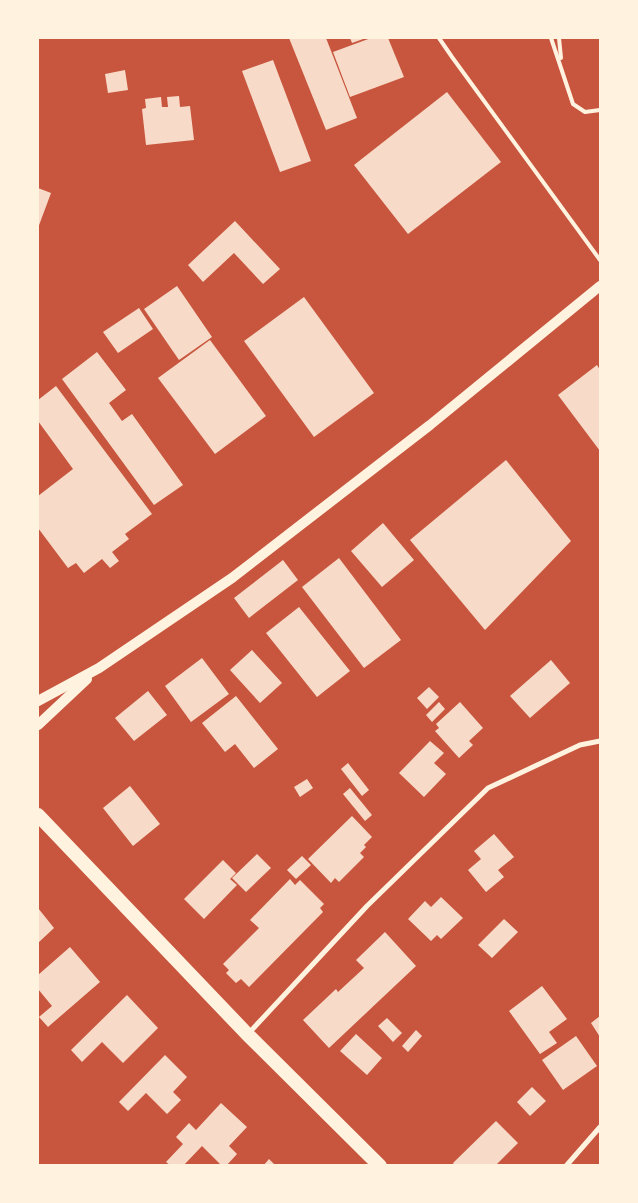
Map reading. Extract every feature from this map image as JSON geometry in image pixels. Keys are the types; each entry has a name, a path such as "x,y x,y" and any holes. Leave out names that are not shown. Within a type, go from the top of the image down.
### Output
{"highway":[{"path":"38,816 247,1034 379,1165"},
{"path":"38,825 52,832"}],"main road":[{"path":"38,701 98,668 232,578 430,425 600,286"},
{"path":"38,725 98,668"}],"street":[{"path":"247,1034 367,906 488,788 580,745 600,741"},
{"path":"566,1166 600,1127"}],"lane":[{"path":"439,38 600,260"},
{"path":"551,38 573,104 586,112 600,110"},
{"path":"559,38 561,64"}],"building":[{"path":"289,38 326,38 357,118 326,130"},
{"path":"350,38 366,38 352,43"},
{"path":"371,38 388,38 404,77 350,97 333,52"},
{"path":"273,60 311,161 280,172 242,71"},
{"path":"125,70 128,90 108,93 105,74"},
{"path":"447,92 501,162 408,234 354,165"},
{"path":"179,96 180,107 190,106 194,140 146,145 142,109 146,108 145,99 161,97 162,107 168,107 167,97"},
{"path":"38,188 51,193 38,228"},
{"path":"235,221 280,269 263,284 234,253 203,282 188,265"},
{"path":"177,286 212,337 179,360 144,309"},
{"path":"304,297 374,393 314,437 244,341"},
{"path":"139,308 153,329 118,353 103,332"},
{"path":"210,340 266,416 215,454 158,378"},
{"path":"97,352 126,390 109,403 122,421 132,414 183,485 154,505 62,379"},
{"path":"597,365 600,370 600,451 558,395"},
{"path":"56,386 152,514 125,534 129,539 112,552 119,561 110,568 102,559 84,573 76,563 68,568 38,528 38,496 73,469 38,421 38,400"},
{"path":"506,460 571,541 485,630 410,540"},
{"path":"383,523 414,560 382,587 351,551"},
{"path":"339,558 401,640 364,668 302,587"},
{"path":"283,560 298,580 249,618 234,598"},
{"path":"299,607 350,671 317,697 266,633"},
{"path":"252,650 282,683 260,703 230,670"},
{"path":"202,658 229,694 191,722 165,686"},
{"path":"551,660 570,683 530,718 510,696"},
{"path":"429,687 439,697 427,709 417,698"},
{"path":"148,691 167,715 134,741 115,718"},
{"path":"236,696 278,749 254,768 235,744 225,752 202,723"},
{"path":"439,702 445,709 432,722 426,715"},
{"path":"460,702 483,728 469,741 473,745 459,758 435,731 439,728 436,724"},
{"path":"430,741 444,753 434,763 446,774 424,797 399,773"},
{"path":"348,763 369,790 362,796 341,769"},
{"path":"307,779 313,788 300,797 294,787"},
{"path":"130,786 160,824 133,846 103,808"},
{"path":"350,788 372,815 365,821 343,794"},
{"path":"352,816 372,837 364,845 366,847 360,853 364,857 339,882 335,878 331,883 308,859"},
{"path":"494,834 514,857 498,870 504,877 486,892 468,870 481,859 474,851"},
{"path":"257,854 271,868 246,892 232,878"},
{"path":"302,856 311,865 296,879 287,870"},
{"path":"223,860 236,873 230,879 237,885 204,919 184,899"},
{"path":"290,879 295,885 300,880 324,904 320,908 323,912 249,987 241,979 236,983 226,973 229,970 223,964 259,928 250,920"},
{"path":"441,897 463,918 441,939 437,935 431,941 408,919 425,901 431,907"},
{"path":"38,908 54,928 38,943"},
{"path":"504,919 518,932 492,958 478,945"},
{"path":"385,932 416,966 329,1048 303,1020 336,989 338,992 364,968 356,960"},
{"path":"70,947 100,982 48,1027 39,1017 52,1006 38,989 38,975"},
{"path":"542,986 567,1019 549,1032 557,1043 540,1054 509,1011"},
{"path":"127,995 158,1028 123,1063 102,1042 82,1062 71,1050"},
{"path":"600,1016 600,1037 591,1023"},
{"path":"387,1018 402,1033 393,1042 378,1026"},
{"path":"416,1030 422,1036 408,1052 402,1046"},
{"path":"356,1034 382,1058 367,1075 340,1051"},
{"path":"576,1036 597,1066 563,1090 542,1060"},
{"path":"165,1055 187,1077 173,1092 181,1100 167,1114 146,1093 128,1111 119,1102"},
{"path":"532,1087 546,1101 530,1116 517,1102"},
{"path":"221,1103 247,1127 229,1146 237,1154 226,1166 222,1166 202,1146 183,1166 171,1166 166,1162 183,1144 176,1137 189,1123 196,1130"},
{"path":"496,1121 518,1143 495,1166 455,1166 453,1163"},
{"path":"269,1159 276,1166 263,1166"}]}
